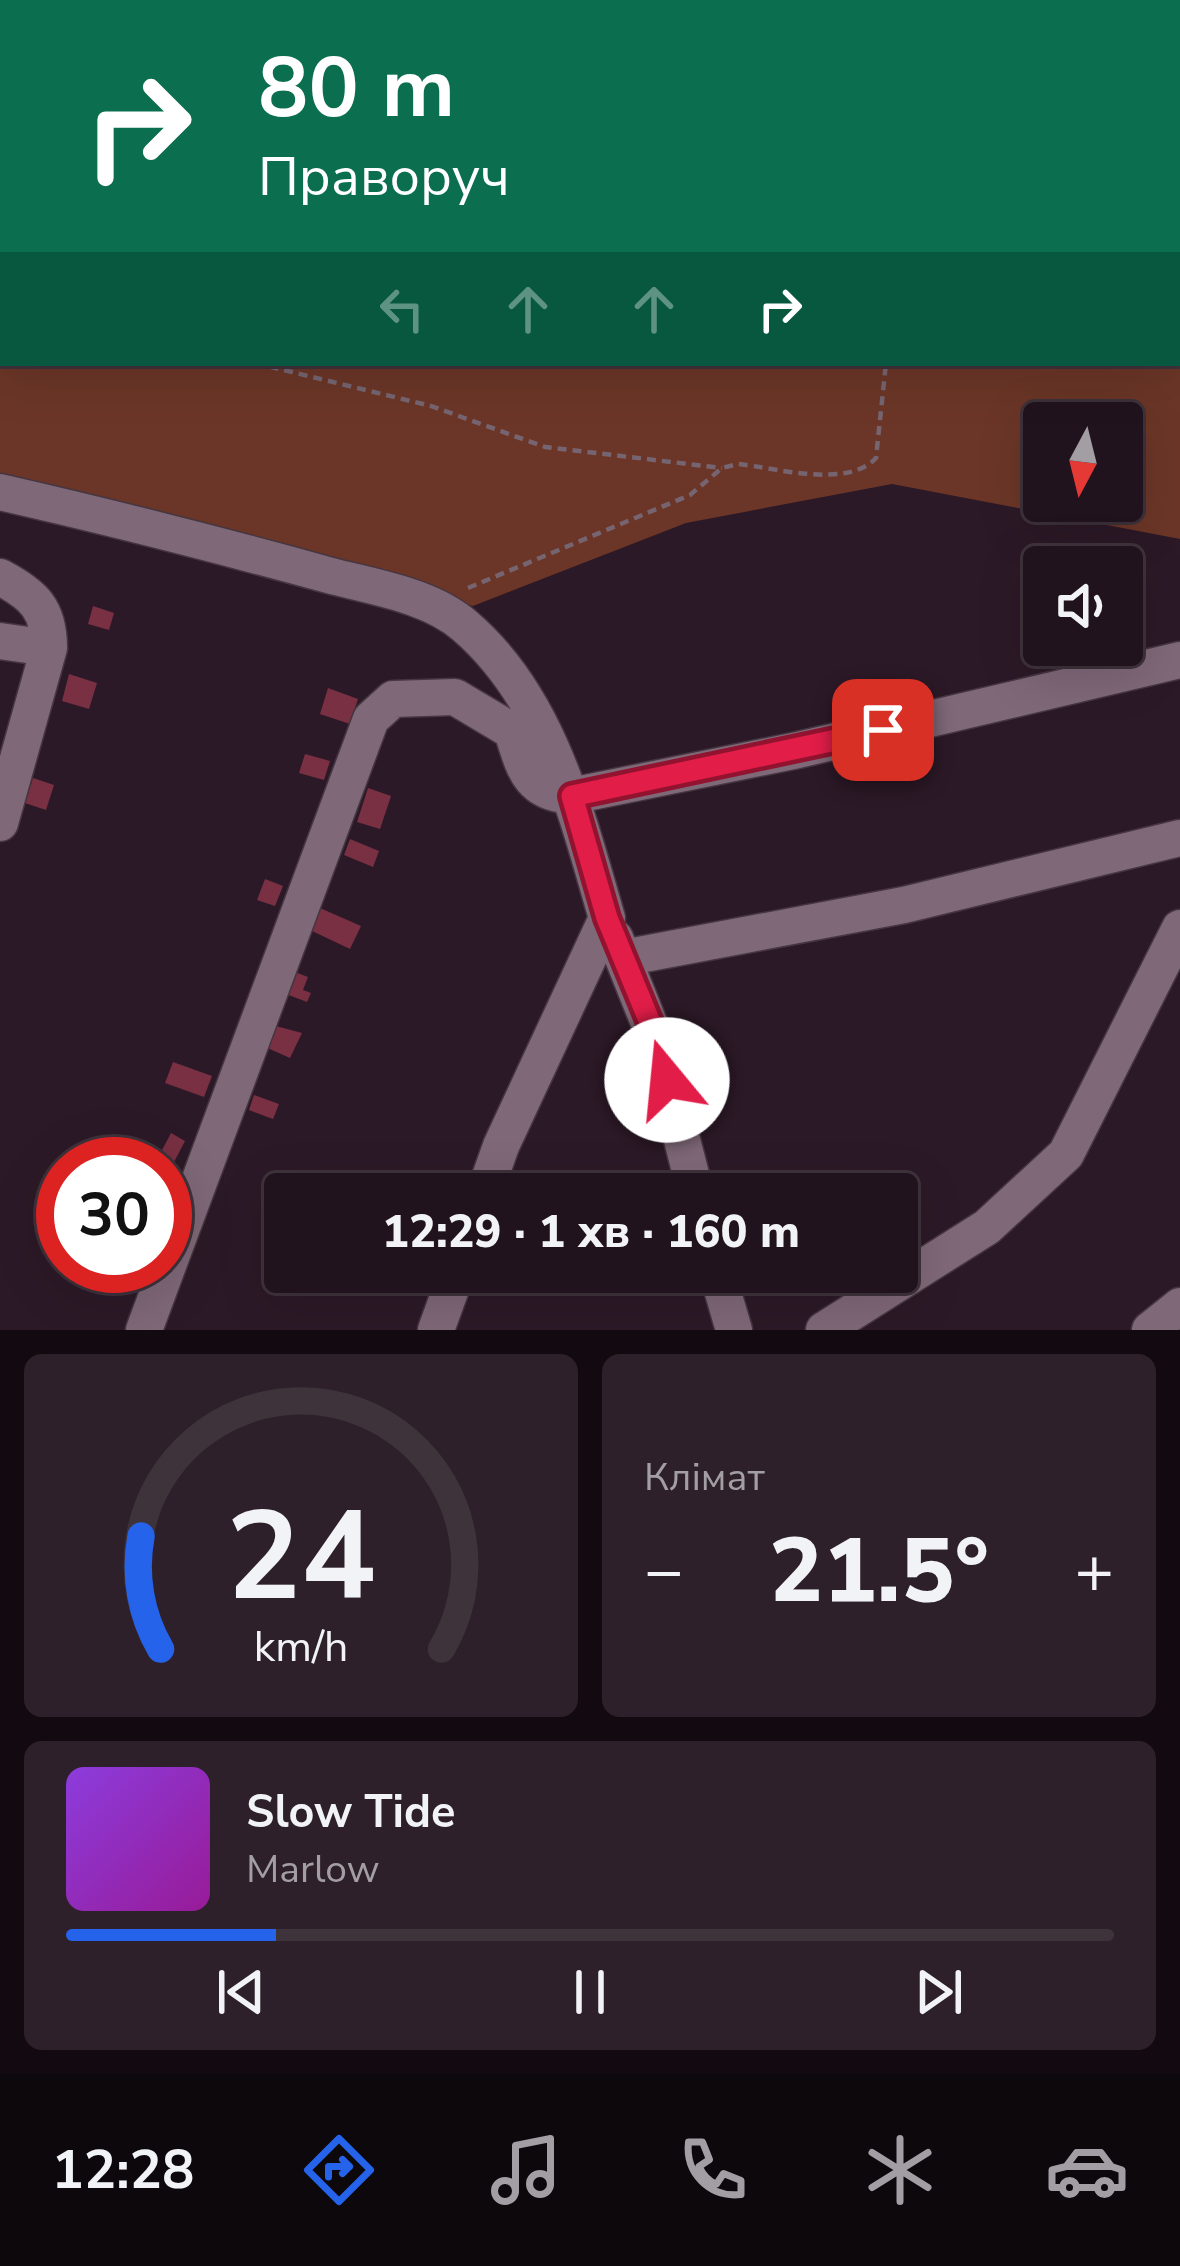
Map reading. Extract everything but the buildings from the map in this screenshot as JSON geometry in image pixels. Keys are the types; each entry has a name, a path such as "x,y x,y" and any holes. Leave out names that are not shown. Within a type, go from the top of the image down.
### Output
{"street":[{"path":"0,492 166,530 414,599 464,624 509,676 549,742 572,796 607,918 658,1042 691,1173"},
{"path":"0,577 30,593 49,620 49,648 0,823"},
{"path":"0,641 49,648"},
{"path":"144,1330 370,719 393,699 455,698 512,731 527,778 548,794 572,796 797,750 1180,660"},
{"path":"623,958 904,905 1180,838"},
{"path":"493,1173 607,918"},
{"path":"824,1330 987,1227 1066,1154 1180,928"},
{"path":"436,1330 449,1293"},
{"path":"723,1293 734,1330"},
{"path":"1150,1330 1180,1306"}],"path":[{"path":"267,366 431,406 545,447 722,468 738,464 848,474 868,467 876,458 886,366"},
{"path":"458,592 690,495 722,468"}],"shaded area":[{"path":"0,366 1180,366 1180,539 1091,522 1143,522 1143,402 1023,402 1023,509 892,484 686,523 473,606 0,483"}],"route":[{"path":"667,1080 658,1042 607,918 572,796 883,730"}]}
